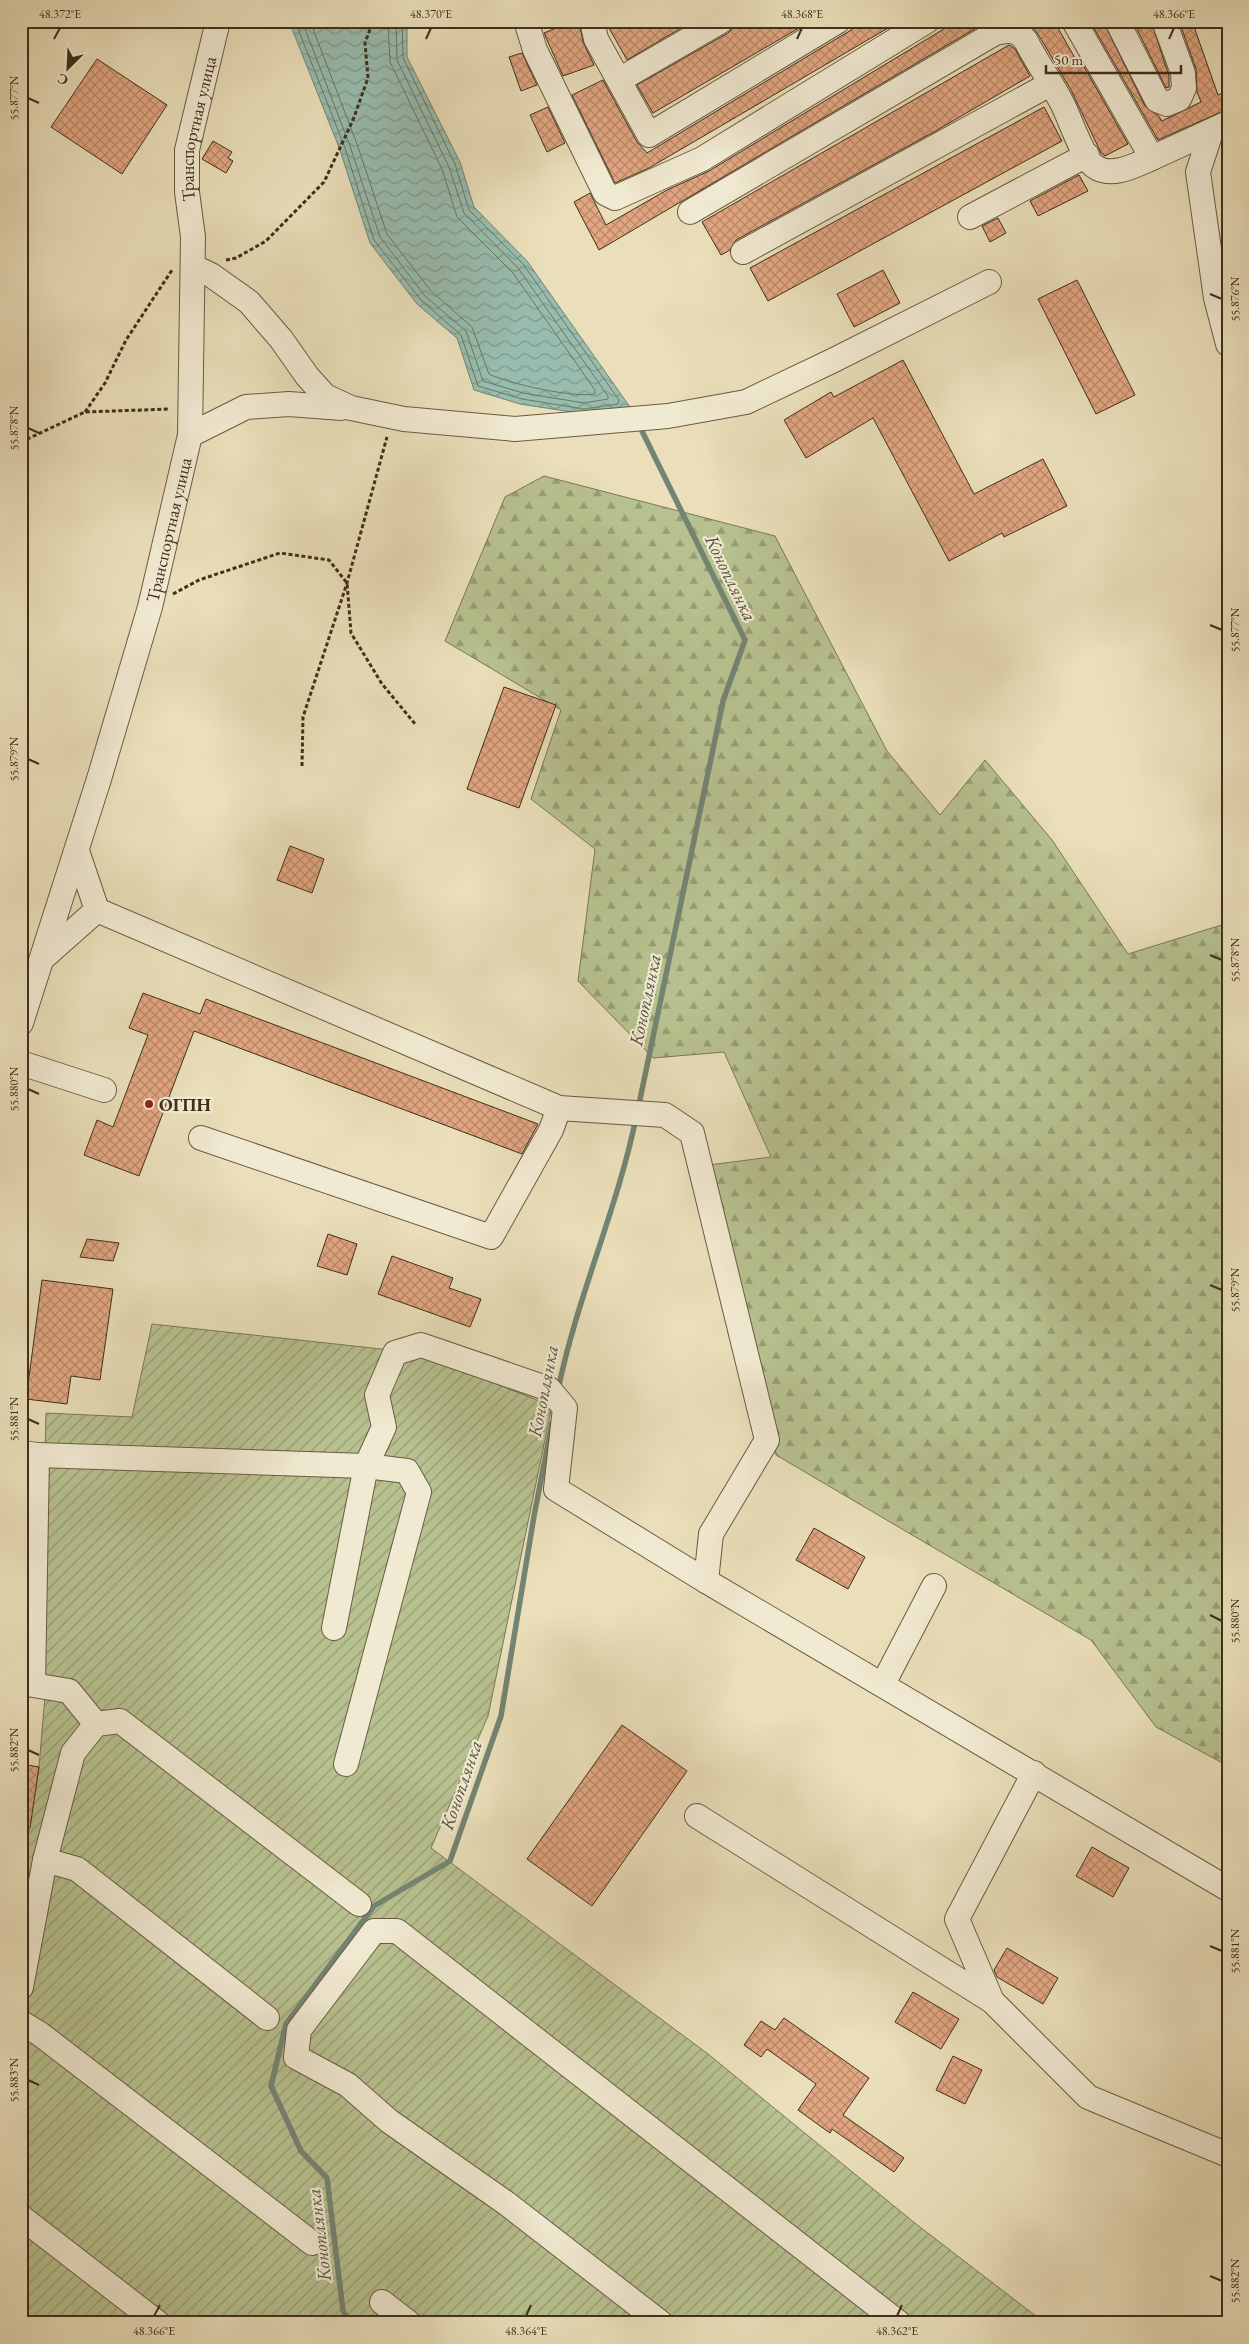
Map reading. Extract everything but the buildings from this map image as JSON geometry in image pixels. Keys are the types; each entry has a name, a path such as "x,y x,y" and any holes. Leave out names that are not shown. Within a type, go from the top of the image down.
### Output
{"street":[{"name":"Транспортная улица","path":"21,1024 77,851 150,607 190,435 183,268 193,237 187,192 187,150 218,21"},
{"path":"526,21 535,50 605,193 615,198 702,159 927,21"},
{"path":"592,21 596,39 649,135 838,21"},
{"path":"619,80 721,21"},
{"path":"1074,21 1152,158"},
{"path":"1117,21 1157,100 1167,104 1179,99 1184,88 1183,73 1164,21"},
{"path":"690,212 995,33 1010,30 1020,34 1062,104 1094,166 1110,171 1128,169 1219,127"},
{"path":"743,252 1050,84"},
{"path":"1219,127 1198,172 1216,298 1228,344"},
{"path":"970,217 1087,155"},
{"path":"183,268 211,275 249,302 282,339 307,376 324,396 351,408"},
{"path":"190,435 246,407 289,404 351,408 393,417 515,429 668,416 746,402 989,282"},
{"path":"77,851 97,910 559,1108 665,1115 692,1133 766,1440 711,1534 706,1581"},
{"path":"44,957 97,910"},
{"path":"21,1063 104,1090"},
{"path":"201,1138 491,1237 551,1130 559,1108"},
{"path":"334,1628 366,1466 384,1427 377,1395 395,1353 421,1345 549,1390 565,1408 556,1489 706,1581 1228,1889"},
{"path":"96,1724 69,1691 33,1685 29,1454 366,1466 407,1471 419,1492 346,1764"},
{"path":"883,1684 934,1586"},
{"path":"21,1987 45,1860 73,1753 96,1724 120,1722 359,1904"},
{"path":"992,2001 957,1919 1034,1774"},
{"path":"697,1816 992,2001 1088,2097 1228,2154"},
{"path":"45,1860 77,1869 267,2018"},
{"path":"661,2323 506,2203 389,2121 348,2085 296,2057 299,2030 374,1931 397,1931 899,2323"},
{"path":"22,2023 40,2034 312,2243"},
{"path":"21,2217 158,2323"},
{"path":"382,2302 409,2323"}],"path":[{"path":"85,412 105,383 126,340 183,268 236,258 266,241 324,182 353,120 368,78 366,43 373,21"},
{"path":"21,442 85,412 190,408"},
{"path":"302,766 304,717 347,583 393,417"},
{"path":"150,607 199,580 280,552 329,560 347,583 350,633 382,684 416,725"}],"green space":[{"path":"544,476 775,536 887,751 940,815 985,760 1052,840 1128,954 1228,923 1228,1766 1156,1727 1091,1640 776,1455 709,1165 771,1157 724,1052 653,1058 578,981 595,849 531,799 561,710 445,641 505,497"},
{"path":"152,1324 418,1353 552,1406 488,1716 431,1848 708,2054 916,2224 1045,2323 21,2323 21,1881 39,1767 45,1697 21,1694 21,1560 42,1563 46,1413 132,1417"}],"water":[{"path":"289,21 407,21 407,57 460,162 474,207 527,261 630,407 585,414 520,404 474,390 457,338 417,304 370,243 340,150"}],"waterway":[{"name":"Коноплянка","path":"638,1109 723,701 745,640 639,425"},
{"name":"Коноплянка","path":"558,1390 566,1355 618,1186 636,1118"},
{"name":"Коноплянка","path":"351,2323 343,2311 327,2178 301,2151 271,2086 286,2024 374,1906 450,1861 501,1716 534,1516 552,1423"}],"place":[{"name":"ОГПН","path":"149,1104"}]}
